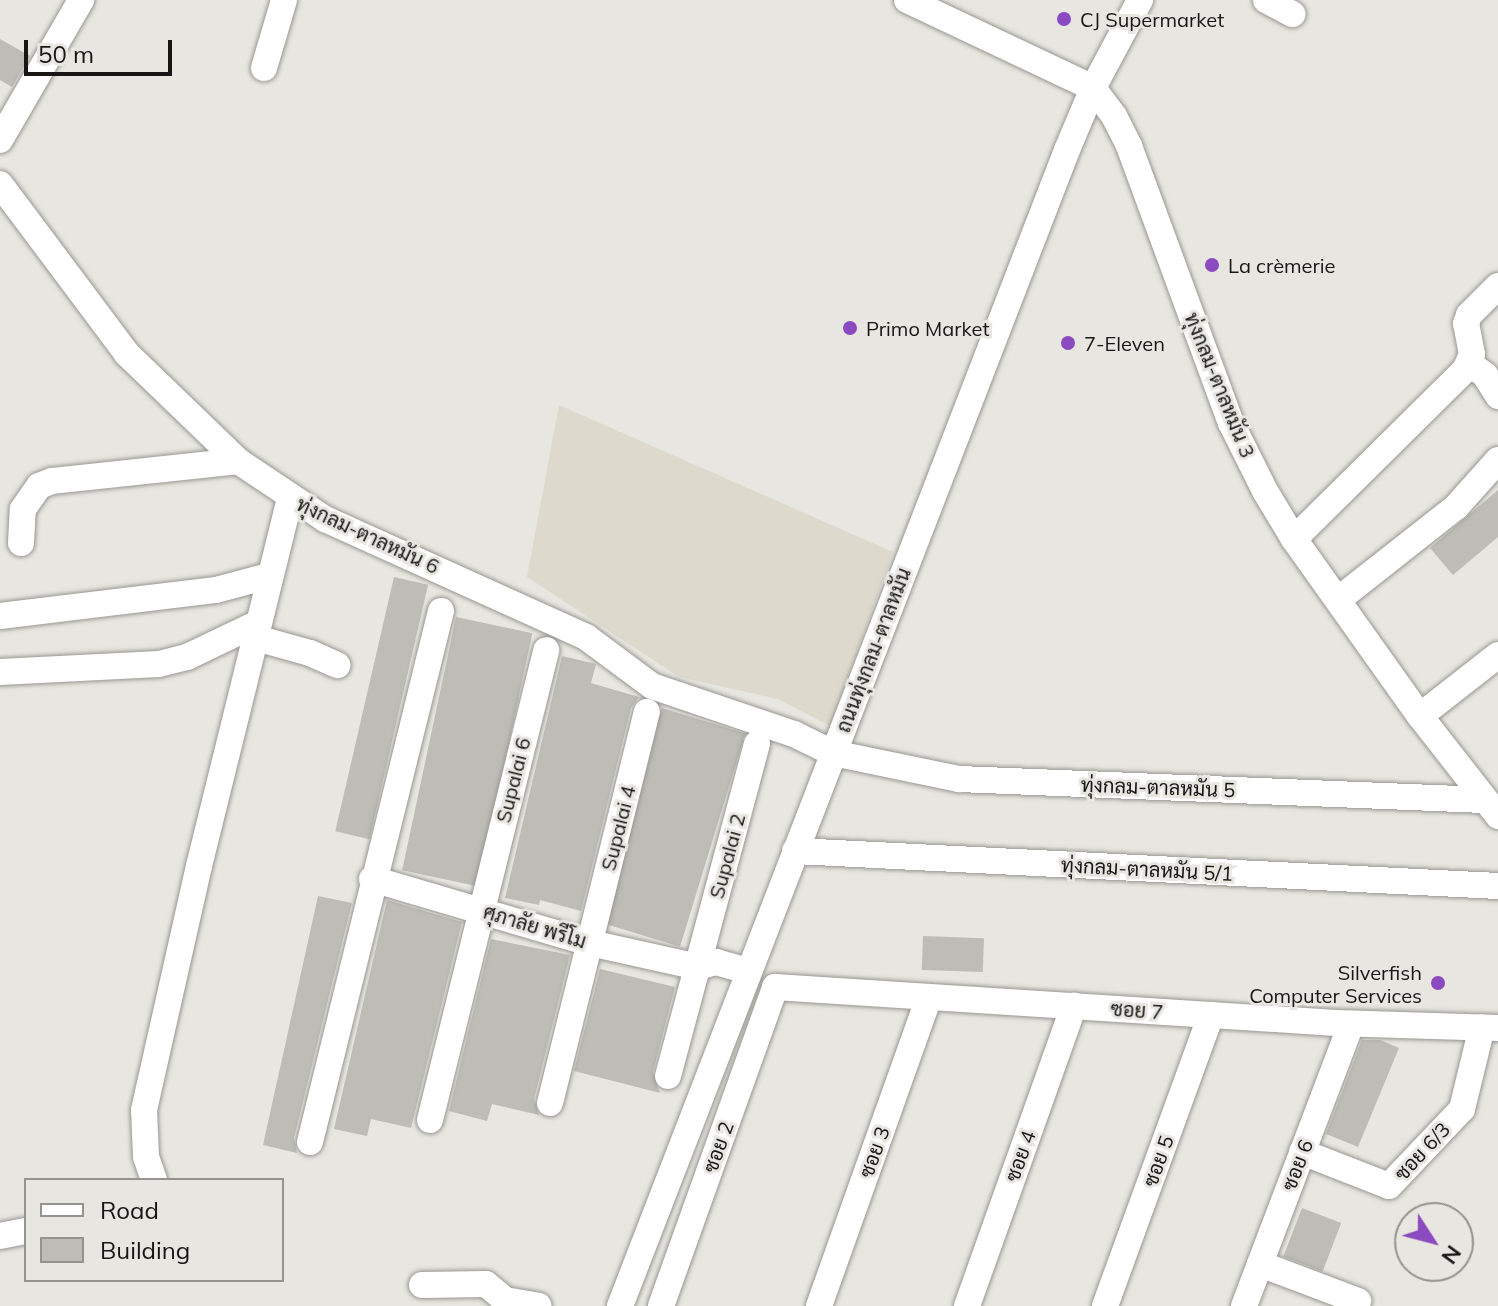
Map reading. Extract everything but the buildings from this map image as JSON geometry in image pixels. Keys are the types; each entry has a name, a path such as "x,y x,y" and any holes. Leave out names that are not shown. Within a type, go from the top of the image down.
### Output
{"street":[{"path":"0,140 81,0"},
{"path":"264,68 284,0"},
{"path":"907,0 1093,88"},
{"name":"ถนนทุ่งกลม-ตาลหมัน","path":"620,1306 744,980 1093,88 1140,0"},
{"path":"1266,0 1292,14"},
{"name":"ทุ่งกลม-ตาลหมัน 3","path":"1093,88 1114,116 1129,146 1231,423 1294,539 1420,716 1492,808"},
{"name":"ทุ่งกลม-ตาลหมัน 6","path":"0,184 127,354 238,461 290,498 325,519 586,637 652,686 794,734 833,753"},
{"path":"1294,539 1470,364 1472,354 1466,324 1469,315 1498,286"},
{"path":"1470,364 1485,375 1498,396"},
{"path":"1339,599 1456,507 1498,460"},
{"path":"21,543 23,509 39,486 52,481 238,461"},
{"path":"153,1178 146,1157 144,1110 268,576 290,498"},
{"path":"0,616 216,590 268,576"},
{"path":"310,1142 372,879 441,611"},
{"path":"0,672 159,664 187,657 257,630 337,665"},
{"name":"Supalai 6","path":"430,1120 546,650"},
{"path":"1420,716 1498,655"},
{"name":"Supalai 4","path":"550,1103 647,712"},
{"name":"Supalai 2","path":"668,1076 757,744"},
{"name":"ทุ่งกลม-ตาลหมัน 5","path":"833,753 959,779 1492,808"},
{"name":"ทุ่งกลม-ตาลหมัน 5/1","path":"795,851 1498,886"},
{"name":"ศุภาลัย พรีโม","path":"372,879 590,943 698,967 710,979 744,980"},
{"name":"ซอย 7","path":"775,987 1351,1024 1490,1028"},
{"name":"ซอย 2","path":"661,1306 775,987"},
{"name":"ซอย 3","path":"819,1306 929,997"},
{"name":"ซอย 4","path":"967,1306 1074,1006"},
{"name":"ซอย 5","path":"1105,1306 1211,1015"},
{"name":"ซอย 6","path":"1244,1306 1351,1024"},
{"name":"ซอย 6/3","path":"1302,1152 1389,1186 1462,1109 1490,1028"},
{"path":"0,1236 24,1231"},
{"path":"1260,1264 1358,1301"},
{"path":"422,1285 486,1284 505,1300 538,1306"}],"shaded area":[{"path":"559,405 893,552 830,726 778,699 679,677 527,577"}],"place":[{"name":"CJ Supermarket","path":"1064,19"},
{"name":"La crèmerie","path":"1212,265"},
{"name":"Primo Market","path":"850,328"},
{"name":"7-Eleven","path":"1068,343"},
{"name":"Silverfish Computer Services","path":"1438,983"}]}
